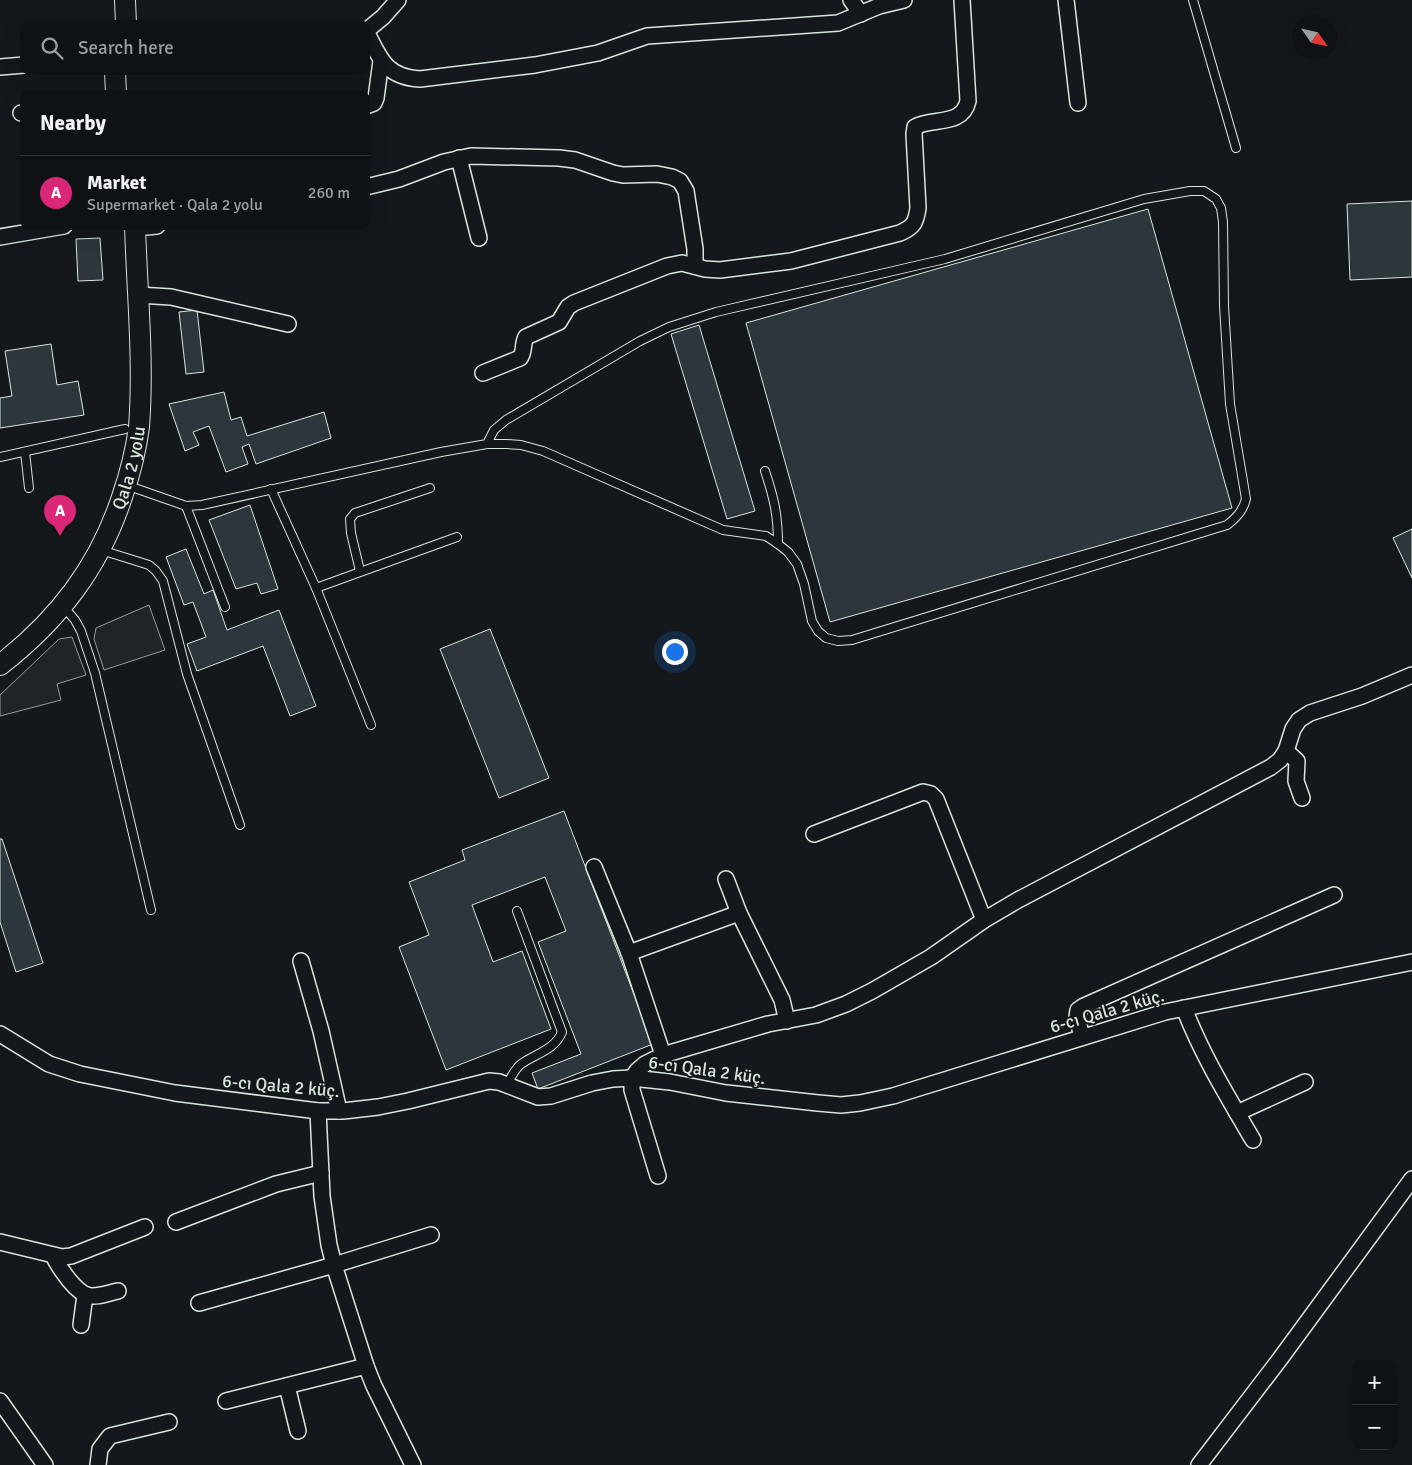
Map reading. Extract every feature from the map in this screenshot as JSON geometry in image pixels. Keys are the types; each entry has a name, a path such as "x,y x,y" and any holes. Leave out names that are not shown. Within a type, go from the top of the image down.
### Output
{"main road":[{"path":"113,0 114,20"},
{"path":"125,0 126,20"},
{"path":"115,75 116,90"},
{"path":"129,75 130,90"},
{"name":"Qala 2 yolu","path":"0,665 40,631 63,606 83,579 101,550 116,518 126,485 138,428 140,390 138,295 130,230"},
{"name":"Qala 2 yolu","path":"0,648 31,621 54,597 72,573 89,545 103,513 113,483 121,455 125,429 130,230"}],"street":[{"path":"370,28 382,18 398,0"},
{"path":"851,0 861,14"},
{"path":"370,39 381,61 394,72 408,78 420,79 535,65 598,52 647,36 838,23 879,6 904,0"},
{"path":"484,373 520,358 523,354 526,337 560,322 568,307 574,302 667,266 682,263 705,269 720,270 791,261 900,233 911,228 918,208 915,127 921,124 955,118 962,114 968,101 962,0"},
{"path":"1066,0 1078,103"},
{"path":"370,104 374,103 376,98 381,61"},
{"path":"0,67 20,65"},
{"path":"370,186 399,179 459,158 488,156 559,158 575,160 613,174 672,176 680,181 686,191 696,248 695,266"},
{"path":"459,158 479,238"},
{"path":"0,238 43,230"},
{"path":"138,295 171,297 288,324"},
{"path":"658,1176 634,1099 632,1078 645,1064 663,1055 768,1024 830,1011 872,991 950,945 984,920 1035,891 1271,767 1280,760 1286,751 1293,729 1299,720 1310,712 1362,696 1412,675"},
{"path":"1286,751 1297,761 1296,781 1302,798"},
{"path":"814,834 923,792 931,794 936,799 984,920"},
{"path":"594,867 628,953 663,1055"},
{"path":"726,878 739,913 782,1000 787,1021"},
{"path":"1082,1038 1077,1017 1078,1010 1084,1006 1334,895"},
{"path":"628,953 739,913"},
{"path":"301,961 321,1031 339,1111"},
{"name":"6-cı Qala 2 küç.","path":"0,1034 48,1064 80,1074 175,1093 318,1111 339,1111 408,1102 489,1080 507,1085 530,1096 538,1097 551,1096 592,1083 632,1078 670,1082 726,1093 840,1104 860,1103 893,1096 1151,1016 1412,962"},
{"path":"1184,1008 1196,1040 1253,1140"},
{"path":"1237,1113 1305,1082"},
{"path":"318,1111 321,1173 328,1236 334,1265 366,1366 413,1465"},
{"path":"176,1222 276,1184 321,1173"},
{"path":"1199,1465 1280,1359 1412,1179"},
{"path":"0,1242 54,1256 71,1256 145,1227"},
{"path":"199,1303 334,1265 431,1235"},
{"path":"54,1256 58,1266 78,1292 93,1297 118,1291"},
{"path":"81,1325 85,1295"},
{"path":"226,1401 366,1366"},
{"path":"287,1386 298,1431"},
{"path":"0,1401 45,1465"},
{"path":"98,1465 100,1449 110,1436 169,1422"}],"lane":[{"path":"1193,0 1236,148"},
{"path":"126,485 186,506 202,505 441,452 487,444 521,445 543,451 723,530 766,536 788,552 797,564 804,584 812,621 818,631 826,638 838,641 852,640 1227,526 1241,512 1246,498 1230,404 1224,306 1223,222 1220,208 1216,199 1204,191 1190,191 1144,199 945,260 716,312 669,327 640,341 506,420 494,430 487,444"},
{"path":"0,457 125,429"},
{"path":"24,452 29,488"},
{"path":"766,471 776,502 778,544"},
{"path":"360,571 351,533 350,518 355,513 430,488"},
{"path":"271,490 316,588 371,725"},
{"path":"186,506 225,607"},
{"path":"316,588 457,537"},
{"path":"101,550 149,565 163,581 187,674 240,825"},
{"path":"63,606 78,625 95,672 151,910"},
{"path":"507,1085 513,1073 520,1065 554,1045 562,1032 517,911"}],"shaded area":[{"path":"149,605 165,650 104,670 94,639 96,628"},
{"path":"72,637 86,675 57,684 61,700 0,716 0,695 59,639"}],"building":[{"path":"1412,201 1412,277 1350,280 1347,204"},
{"path":"1148,209 1232,508 830,622 746,323"},
{"path":"100,238 103,280 78,281 76,239"},
{"path":"197,310 204,372 186,374 179,312"},
{"path":"699,325 755,511 727,519 671,334"},
{"path":"51,344 57,385 78,381 84,415 0,428 0,398 12,396 5,351"},
{"path":"224,392 231,420 241,417 247,436 324,412 331,438 256,464 249,444 242,447 248,464 226,472 209,426 193,432 199,445 185,451 169,404"},
{"path":"250,505 278,589 261,594 257,583 236,589 209,520"},
{"path":"1412,529 1412,578 1393,538"},
{"path":"186,549 204,594 213,590 227,630 279,610 316,706 290,716 263,646 197,671 187,644 206,637 193,602 184,605 166,557"},
{"path":"490,629 549,778 499,798 440,649"},
{"path":"564,811 653,1044 538,1089 532,1073 581,1054 538,942 566,931 545,877 472,905 493,962 522,951 551,1029 446,1070 399,947 429,935 409,882 465,860 462,850"},
{"path":"0,839 2,839 43,963 16,972 0,922"}],"place":[{"name":"Market","path":"60,536"}]}
